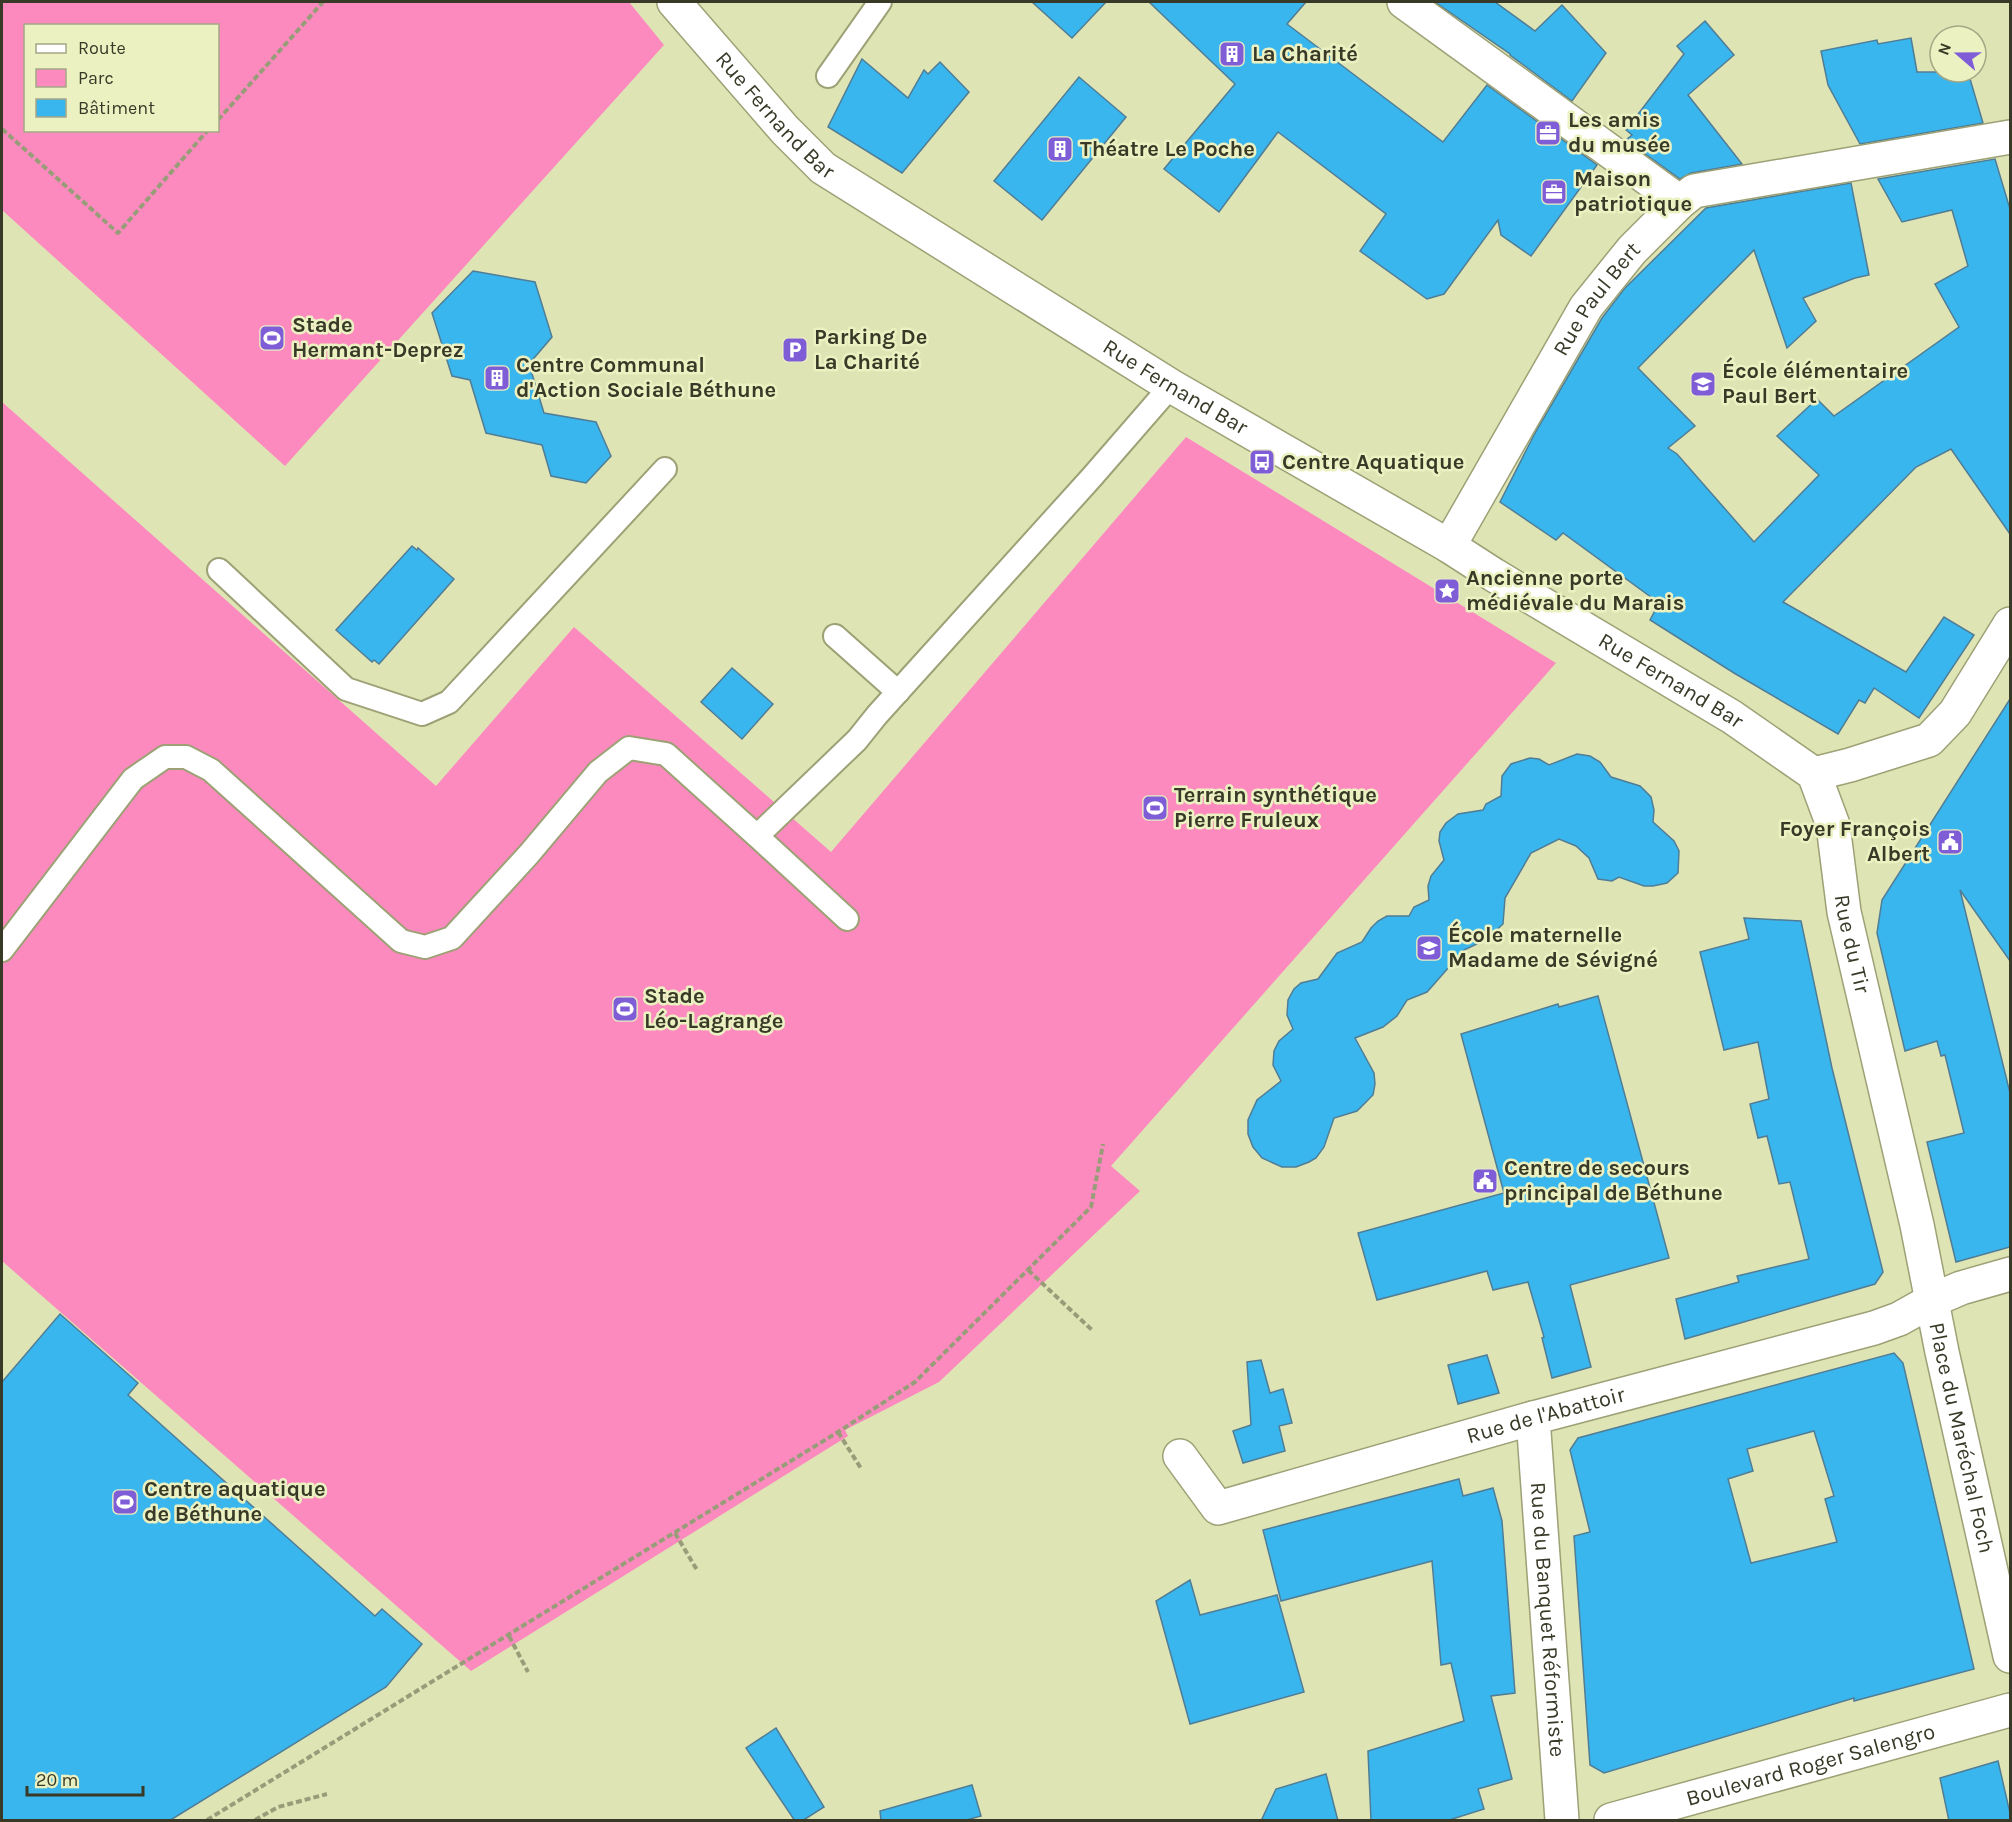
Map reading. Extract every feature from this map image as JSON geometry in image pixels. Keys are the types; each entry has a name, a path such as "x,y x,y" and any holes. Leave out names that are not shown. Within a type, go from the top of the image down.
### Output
{"street":[{"name":"Rue Fernand Bar","path":"674,2 785,130 823,168 1171,386 1449,546 1732,717 1814,774"},
{"path":"1404,2 1680,202"},
{"name":"Rue Paul Bert","path":"1449,546 1532,405 1586,307 1632,250 1694,191 2010,137"},
{"path":"1814,774 1929,740 1955,713 2010,624"},
{"name":"Rue du Tir","path":"1814,774 1833,825 1844,912 1933,1300"},
{"name":"Place du Maréchal Foch","path":"2010,1274 1961,1288 1933,1300 1942,1352 2010,1656"},
{"name":"Rue de l'Abattoir","path":"1180,1456 1218,1508 1533,1418 1874,1328 1899,1319 1933,1300"},
{"name":"Rue du Banquet Réformiste","path":"1533,1418 1562,1821"},
{"name":"Boulevard Roger Salengro","path":"1611,1821 2010,1710"}],"lane":[{"path":"828,76 880,2"},
{"path":"757,836 857,740 1171,386"},
{"path":"219,570 346,689 422,714 449,702 664,469"},
{"path":"835,636 898,692"},
{"path":"2,950 133,779 165,757 186,758 211,770 400,941 425,947 452,938 529,854 598,772 629,748 666,754 847,919"}],"path":[{"path":"219,119 323,2"},
{"path":"2,129 118,233 206,132"},
{"path":"207,1821 509,1636 915,1382 1091,1207 1103,1143"},
{"path":"1028,1270 1092,1330"},
{"path":"838,1432 862,1470"},
{"path":"675,1533 697,1570"},
{"path":"509,1636 528,1672"},
{"path":"255,1821 278,1807 327,1794"}],"green space":[{"name":"Stade Hermant-Deprez","path":"2,2 629,2 664,45 285,466 2,210"},
{"name":"Stade Léo-Lagrange","path":"2,402 436,786 574,627 831,852 1186,437 1556,663 1111,1166 1140,1191 939,1382 845,1430 848,1436 471,1671 2,1261"}],"building":[{"path":"1032,2 1106,2 1072,38"},
{"path":"1149,2 1306,2 1287,24 1443,142 1487,85 1597,165 1531,256 1501,235 1498,220 1444,294 1427,299 1360,251 1386,214 1278,132 1219,212 1164,169 1235,84"},
{"path":"1435,2 1495,2 1535,31 1562,5 1606,53 1572,101"},
{"path":"1705,21 1734,55 1688,95 1742,164 1691,173 1680,179 1626,140 1632,135 1626,130 1684,54 1677,46"},
{"path":"1911,38 1917,72 1928,72 1928,84 1972,84 1983,123 1860,144 1828,85 1821,51 1877,40 1878,44"},
{"path":"862,59 908,98 924,70 928,74 940,62 969,92 902,173 828,127"},
{"name":"Théatre Le Poche","path":"1079,77 1126,117 1042,220 994,181"},
{"path":"1995,159 2010,209 2010,534 1951,449 1916,467 1783,602 1906,672 1944,617 1974,635 1919,718 1874,688 1865,703 1859,700 1838,734 1650,620 1659,603 1563,533 1556,540 1500,502 1535,433 1602,318 1625,288 1706,208 1851,183 1869,275 1803,298 1816,321 1787,348 1754,250 1638,368 1695,426 1668,448 1677,454 1754,542 1819,475 1777,436 1817,399 1834,416 1959,327 1935,284 1968,266 1952,210 1902,222 1878,179"},
{"name":"Centre Communal d'Action Sociale Béthune","path":"473,271 535,282 552,337 529,364 544,413 596,422 611,456 586,483 551,476 542,445 486,433 470,380 452,376 432,313"},
{"path":"412,546 417,550 418,548 454,579 379,664 374,660 372,662 336,630"},
{"path":"732,668 773,704 742,739 701,702"},
{"path":"2010,699 2010,961 1960,890 2010,1093 2010,1247 1956,1262 1927,1142 1964,1133 1945,1055 1941,1056 1937,1041 1905,1051 1877,933 1882,900"},
{"path":"1577,754 1590,756 1600,762 1611,777 1640,786 1651,797 1654,810 1653,822 1674,841 1679,851 1678,873 1667,883 1653,886 1644,886 1619,877 1612,881 1598,879 1589,858 1576,846 1559,839 1531,853 1505,898 1503,924 1487,939 1464,950 1427,992 1407,1000 1397,1016 1383,1027 1355,1038 1374,1073 1373,1095 1357,1111 1334,1118 1324,1147 1316,1158 1309,1162 1296,1167 1282,1167 1262,1158 1253,1147 1248,1134 1248,1120 1257,1100 1281,1081 1273,1065 1274,1051 1279,1041 1293,1029 1287,1015 1288,1000 1294,989 1301,983 1318,979 1337,953 1362,942 1378,921 1387,916 1409,916 1414,907 1429,900 1428,886 1431,876 1444,860 1439,841 1440,832 1446,823 1458,814 1483,810 1486,804 1501,796 1502,776 1511,764 1530,758 1539,759 1549,765"},
{"path":"1744,918 1801,921 1832,1068 1883,1272 1875,1284 1685,1339 1676,1299 1739,1282 1737,1276 1809,1259 1790,1182 1779,1184 1767,1136 1758,1138 1750,1104 1769,1099 1758,1042 1724,1050 1700,952 1749,939"},
{"path":"1598,996 1669,1258 1570,1285 1591,1367 1552,1378 1542,1338 1544,1337 1528,1282 1493,1290 1487,1271 1377,1300 1358,1233 1504,1193 1461,1034 1558,1004 1559,1007"},
{"name":"Centre aquatique de Béthune","path":"60,1314 138,1383 128,1395 375,1616 382,1609 422,1644 386,1687 169,1821 2,1821 2,1382"},
{"path":"1894,1353 1903,1363 1974,1669 1854,1701 1854,1698 1604,1773 1590,1765 1574,1536 1590,1532 1570,1450 1578,1438","holes":["1814,1431 1834,1496 1825,1499 1837,1542 1751,1563 1728,1479 1753,1471 1747,1449"]},
{"path":"1487,1355 1499,1393 1458,1404 1448,1365"},
{"path":"1261,1360 1270,1393 1283,1389 1292,1423 1279,1426 1285,1451 1243,1463 1233,1431 1251,1425 1247,1362"},
{"path":"1459,1479 1463,1496 1493,1488 1502,1521 1515,1693 1491,1696 1512,1779 1478,1789 1484,1809 1446,1821 1371,1821 1368,1751 1464,1721 1451,1663 1441,1665 1432,1561 1281,1601 1263,1530"},
{"path":"1190,1580 1200,1615 1277,1595 1304,1692 1190,1724 1156,1601"},
{"path":"776,1728 824,1807 802,1821 795,1821 746,1748"},
{"path":"1998,1761 2010,1821 1949,1821 1940,1778"},
{"path":"1326,1774 1338,1821 1261,1821 1276,1789"},
{"path":"972,1785 981,1816 963,1821 881,1821 880,1811"}],"place":[{"name":"La Charité","path":"1232,54"},
{"name":"Les amis du musée","path":"1548,133"},
{"name":"Théatre Le Poche","path":"1060,149"},
{"name":"Maison patriotique","path":"1554,192"},
{"name":"Stade Hermant-Deprez","path":"272,338"},
{"name":"Parking De La Charité","path":"795,350"},
{"name":"Centre Communal d'Action Sociale Béthune","path":"497,378"},
{"name":"École élémentaire Paul Bert","path":"1703,384"},
{"name":"Centre Aquatique","path":"1262,462"},
{"name":"Ancienne porte médiévale du Marais","path":"1447,591"},
{"name":"Terrain synthétique Pierre Fruleux","path":"1155,808"},
{"name":"Foyer François Albert","path":"1950,842"},
{"name":"École maternelle Madame de Sévigné","path":"1429,948"},
{"name":"Stade Léo-Lagrange","path":"625,1009"},
{"name":"Centre de secours principal de Béthune","path":"1485,1181"},
{"name":"Centre aquatique de Béthune","path":"125,1502"}]}
